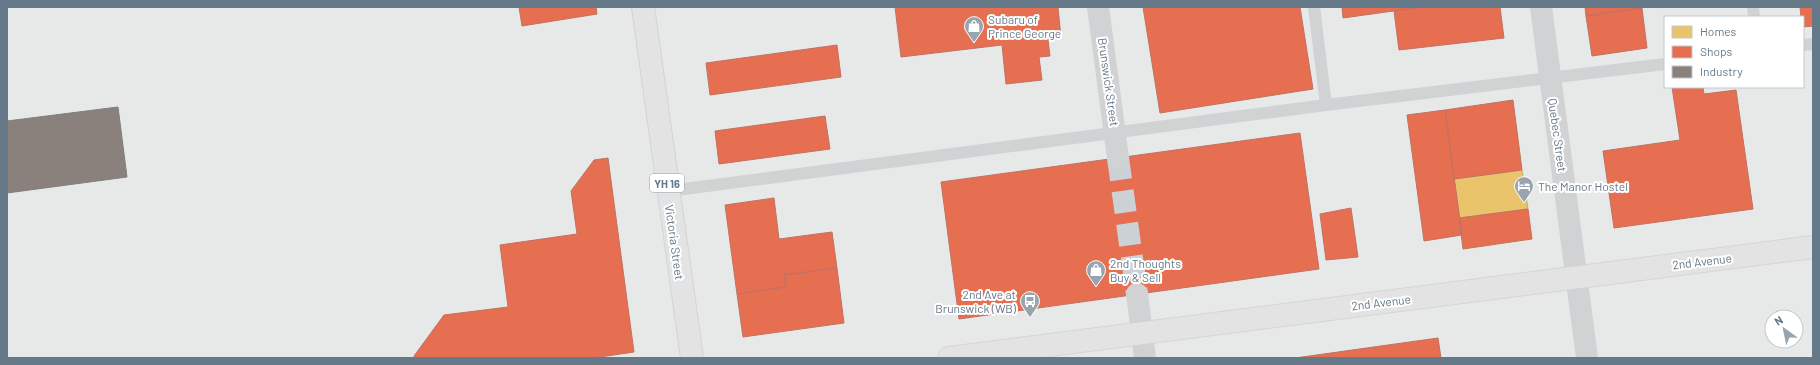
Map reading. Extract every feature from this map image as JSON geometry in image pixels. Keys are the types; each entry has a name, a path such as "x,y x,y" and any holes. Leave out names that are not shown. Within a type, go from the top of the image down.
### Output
{"main road":[{"name":"Victoria Street","path":"643,7 692,358"},
{"name":"2nd Avenue","path":"949,358 1577,276 1813,247"}],"street":[{"name":"Brunswick Street","path":"1098,7 1116,132 1118,158"},
{"name":"Quebec Street","path":"1541,7 1587,358"},
{"path":"1138,294 1145,358"}],"lane":[{"path":"1314,7 1326,105"},
{"path":"668,191 1326,105 1664,64"}],"shaded area":[{"path":"7,7 1813,7 1813,358 7,358"}],"building: Homes":[{"path":"1522,170 1528,209 1459,218 1454,179"}],"building: Shops":[{"path":"519,7 596,7 597,14 522,26"},
{"name":"Subaru of Prince George","path":"895,7 1058,7 1061,38 1048,40 1050,56 1039,57 1042,80 1006,84 1002,45 901,57"},
{"path":"1143,7 1300,7 1313,89 1160,113"},
{"path":"1342,7 1422,7 1343,18"},
{"path":"1422,7 1500,7 1504,38 1399,50 1394,11"},
{"path":"1585,7 1642,7 1642,8 1586,16"},
{"path":"1800,7 1813,7 1813,26 1804,27 1804,16 1801,16"},
{"path":"1642,8 1647,48 1592,56 1586,16"},
{"path":"837,45 841,77 710,95 706,63"},
{"path":"1672,88 1703,88 1704,94 1736,90 1753,209 1614,228 1603,151 1680,140"},
{"path":"1513,100 1522,170 1454,179 1445,110"},
{"path":"1445,110 1462,235 1424,241 1407,115"},
{"path":"825,116 830,149 719,164 715,131"},
{"path":"1300,133 1319,269 959,319 941,182"},
{"path":"608,158 634,352 593,358 414,358 444,315 508,307 500,245 577,234 571,191 594,160"},
{"path":"774,198 779,239 832,232 837,268 784,275 786,287 737,294 725,205"},
{"path":"1351,208 1358,257 1326,260 1320,214"},
{"path":"1528,209 1532,239 1463,249 1459,218"},
{"path":"837,268 844,323 743,337 737,294 786,287 784,275"},
{"path":"1438,338 1441,358 1295,358"}],"building: Industry":[{"path":"118,107 127,177 7,193 7,121"}],"tunnel":[{"path":"1118,158 1137,294"}],"place":[{"name":"Subaru of Prince George","path":"974,43"},
{"name":"The Manor Hostel","path":"1524,203"},
{"name":"2nd Thoughts Buy & Sell","path":"1096,287"},
{"name":"2nd Ave at Brunswick (WB)","path":"1030,318"}]}
